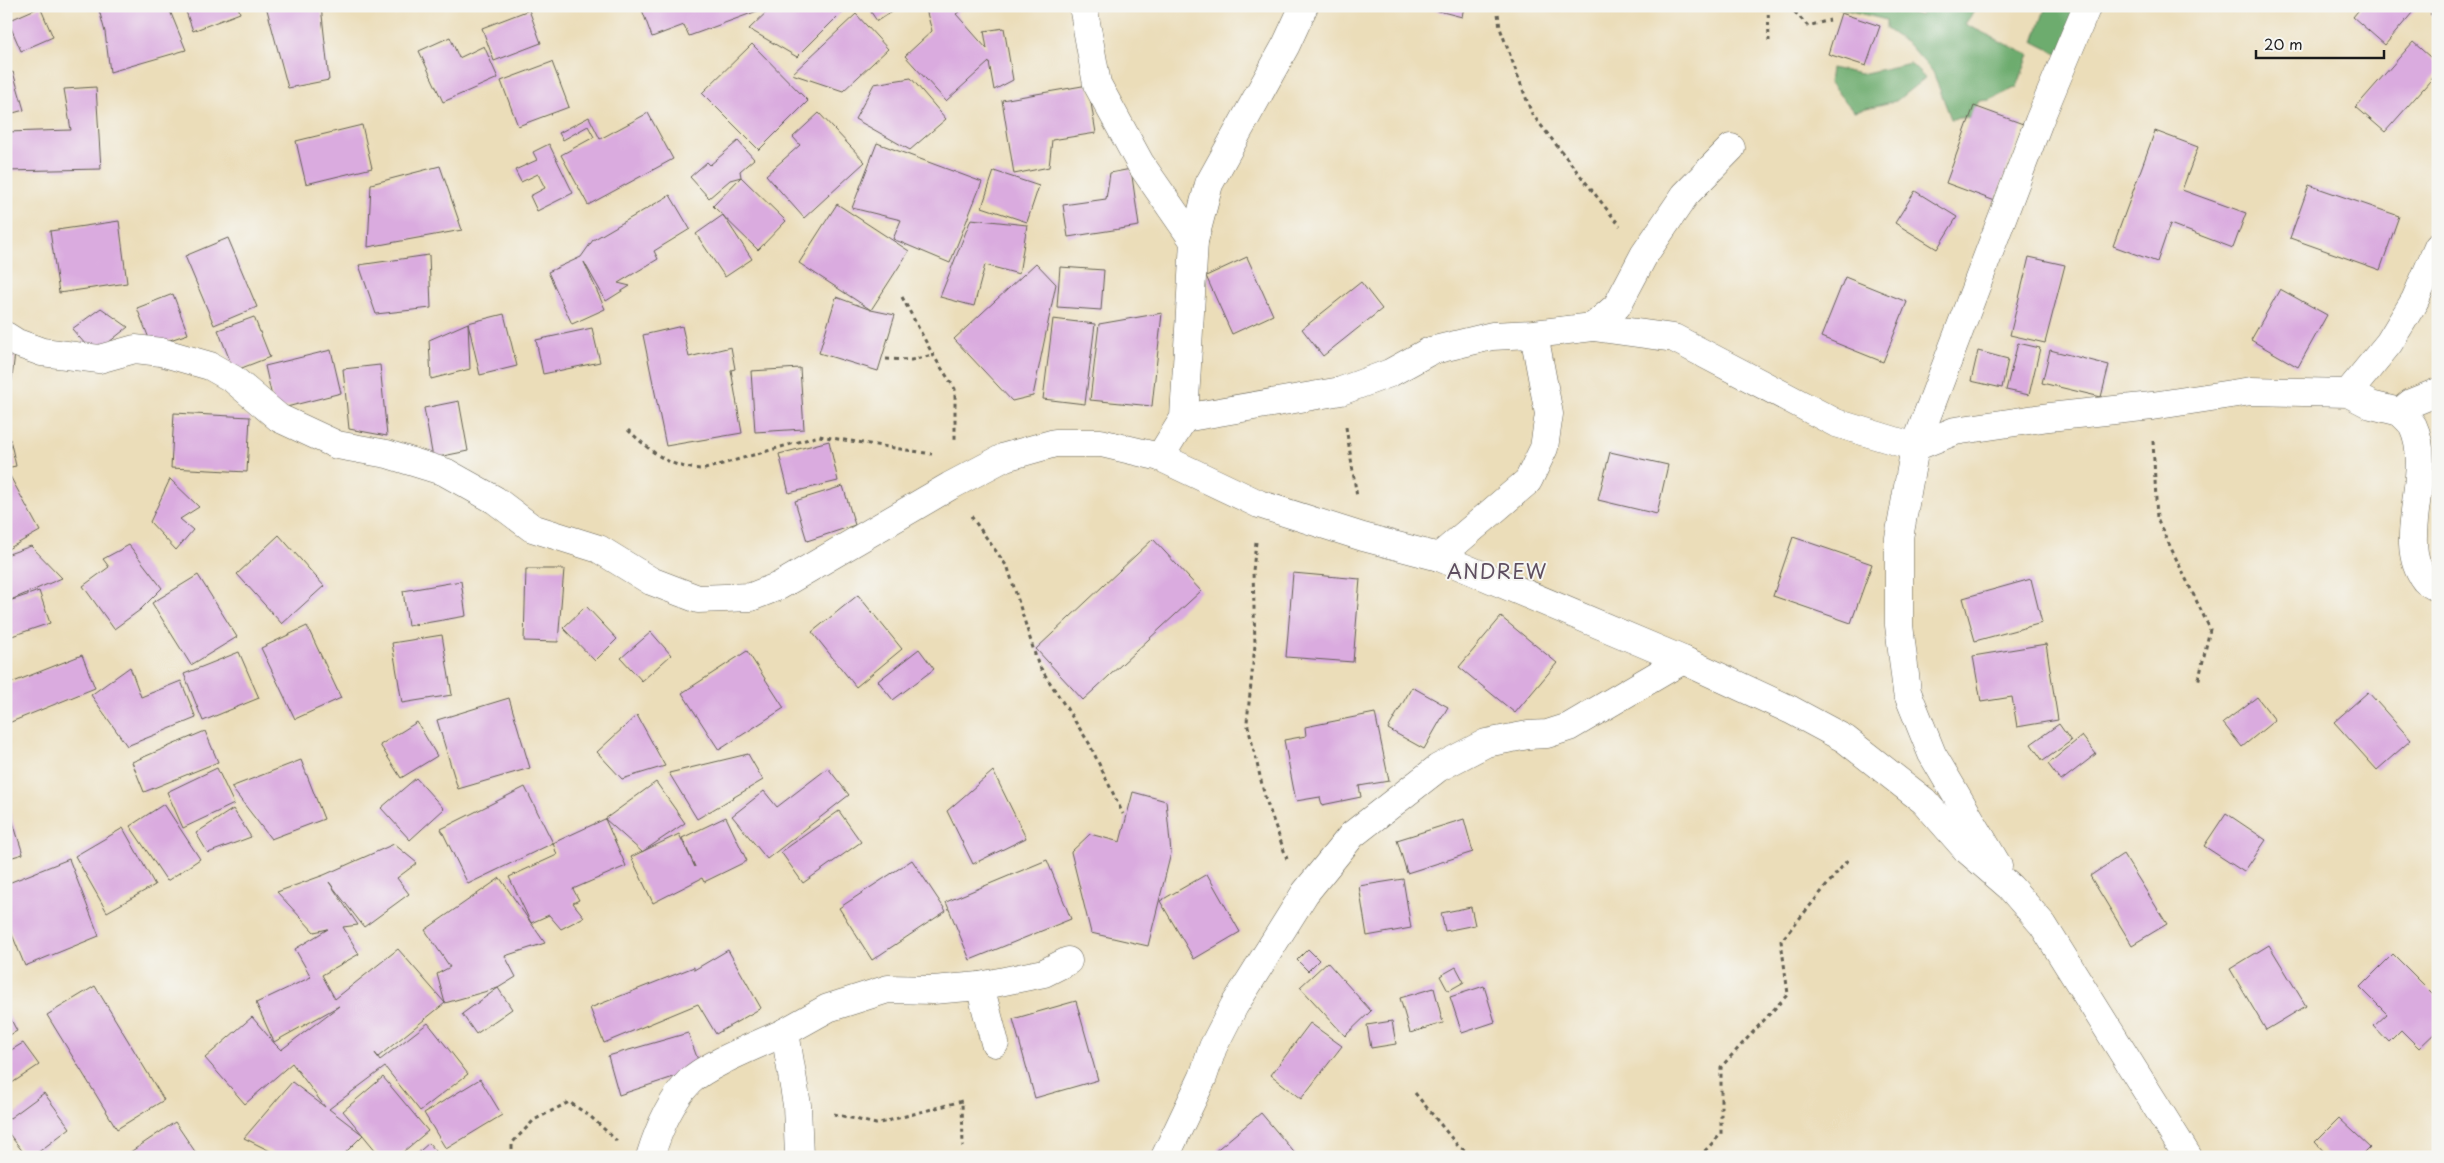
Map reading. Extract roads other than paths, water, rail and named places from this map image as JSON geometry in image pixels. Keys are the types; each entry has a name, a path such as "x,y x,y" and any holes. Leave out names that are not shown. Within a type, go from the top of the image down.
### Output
{"street":[{"path":"1083,6 1097,84 1140,163 1194,241"},
{"path":"1160,457 1184,418 1194,241 1209,184 1286,45 1304,6"},
{"path":"2087,6 2040,121 1914,447 1899,538 1899,625 1906,692 1932,754 2010,886 2042,924 2188,1157"},
{"path":"1593,327 1617,306 1644,256 1685,195 1731,148"},
{"path":"2348,393 2389,343 2414,300 2438,247"},
{"path":"1184,418 1341,391 1390,373 1430,351 1492,336 1534,334 1593,327 1674,338 1836,423 1914,447 1955,431 2049,417 2152,406 2251,391 2348,393 2371,405 2400,412 2412,424 2419,447 2419,489 2413,522 2414,555 2426,580 2438,588"},
{"path":"1439,557 1528,481 1544,448 1549,414 1534,334"},
{"path":"6,336 17,343 42,352 98,359 135,350 162,352 210,366 233,378 279,418 337,445 387,454 445,472 495,500 532,528 599,549 651,581 698,599 751,597 778,586 950,486 1005,457 1055,443 1101,444 1160,457 1259,504 1363,538 1439,557 1683,660 1791,710 1845,740 1924,801 1966,849 2010,886"},
{"path":"2400,412 2411,403 2438,392"},
{"path":"1165,1157 1203,1077 1213,1047 1234,1006 1305,893 1352,835 1438,768 1486,743 1528,735 1547,734 1569,727 1683,660"},
{"path":"650,1157 661,1126 677,1097 690,1082 704,1071 785,1032 828,1008 888,989 933,990 980,986 1044,973 1068,961"},
{"path":"980,986 995,1042"},
{"path":"785,1032 797,1105 799,1157"}],"district":[{"name":"ANDREW","path":"1497,572"}]}
